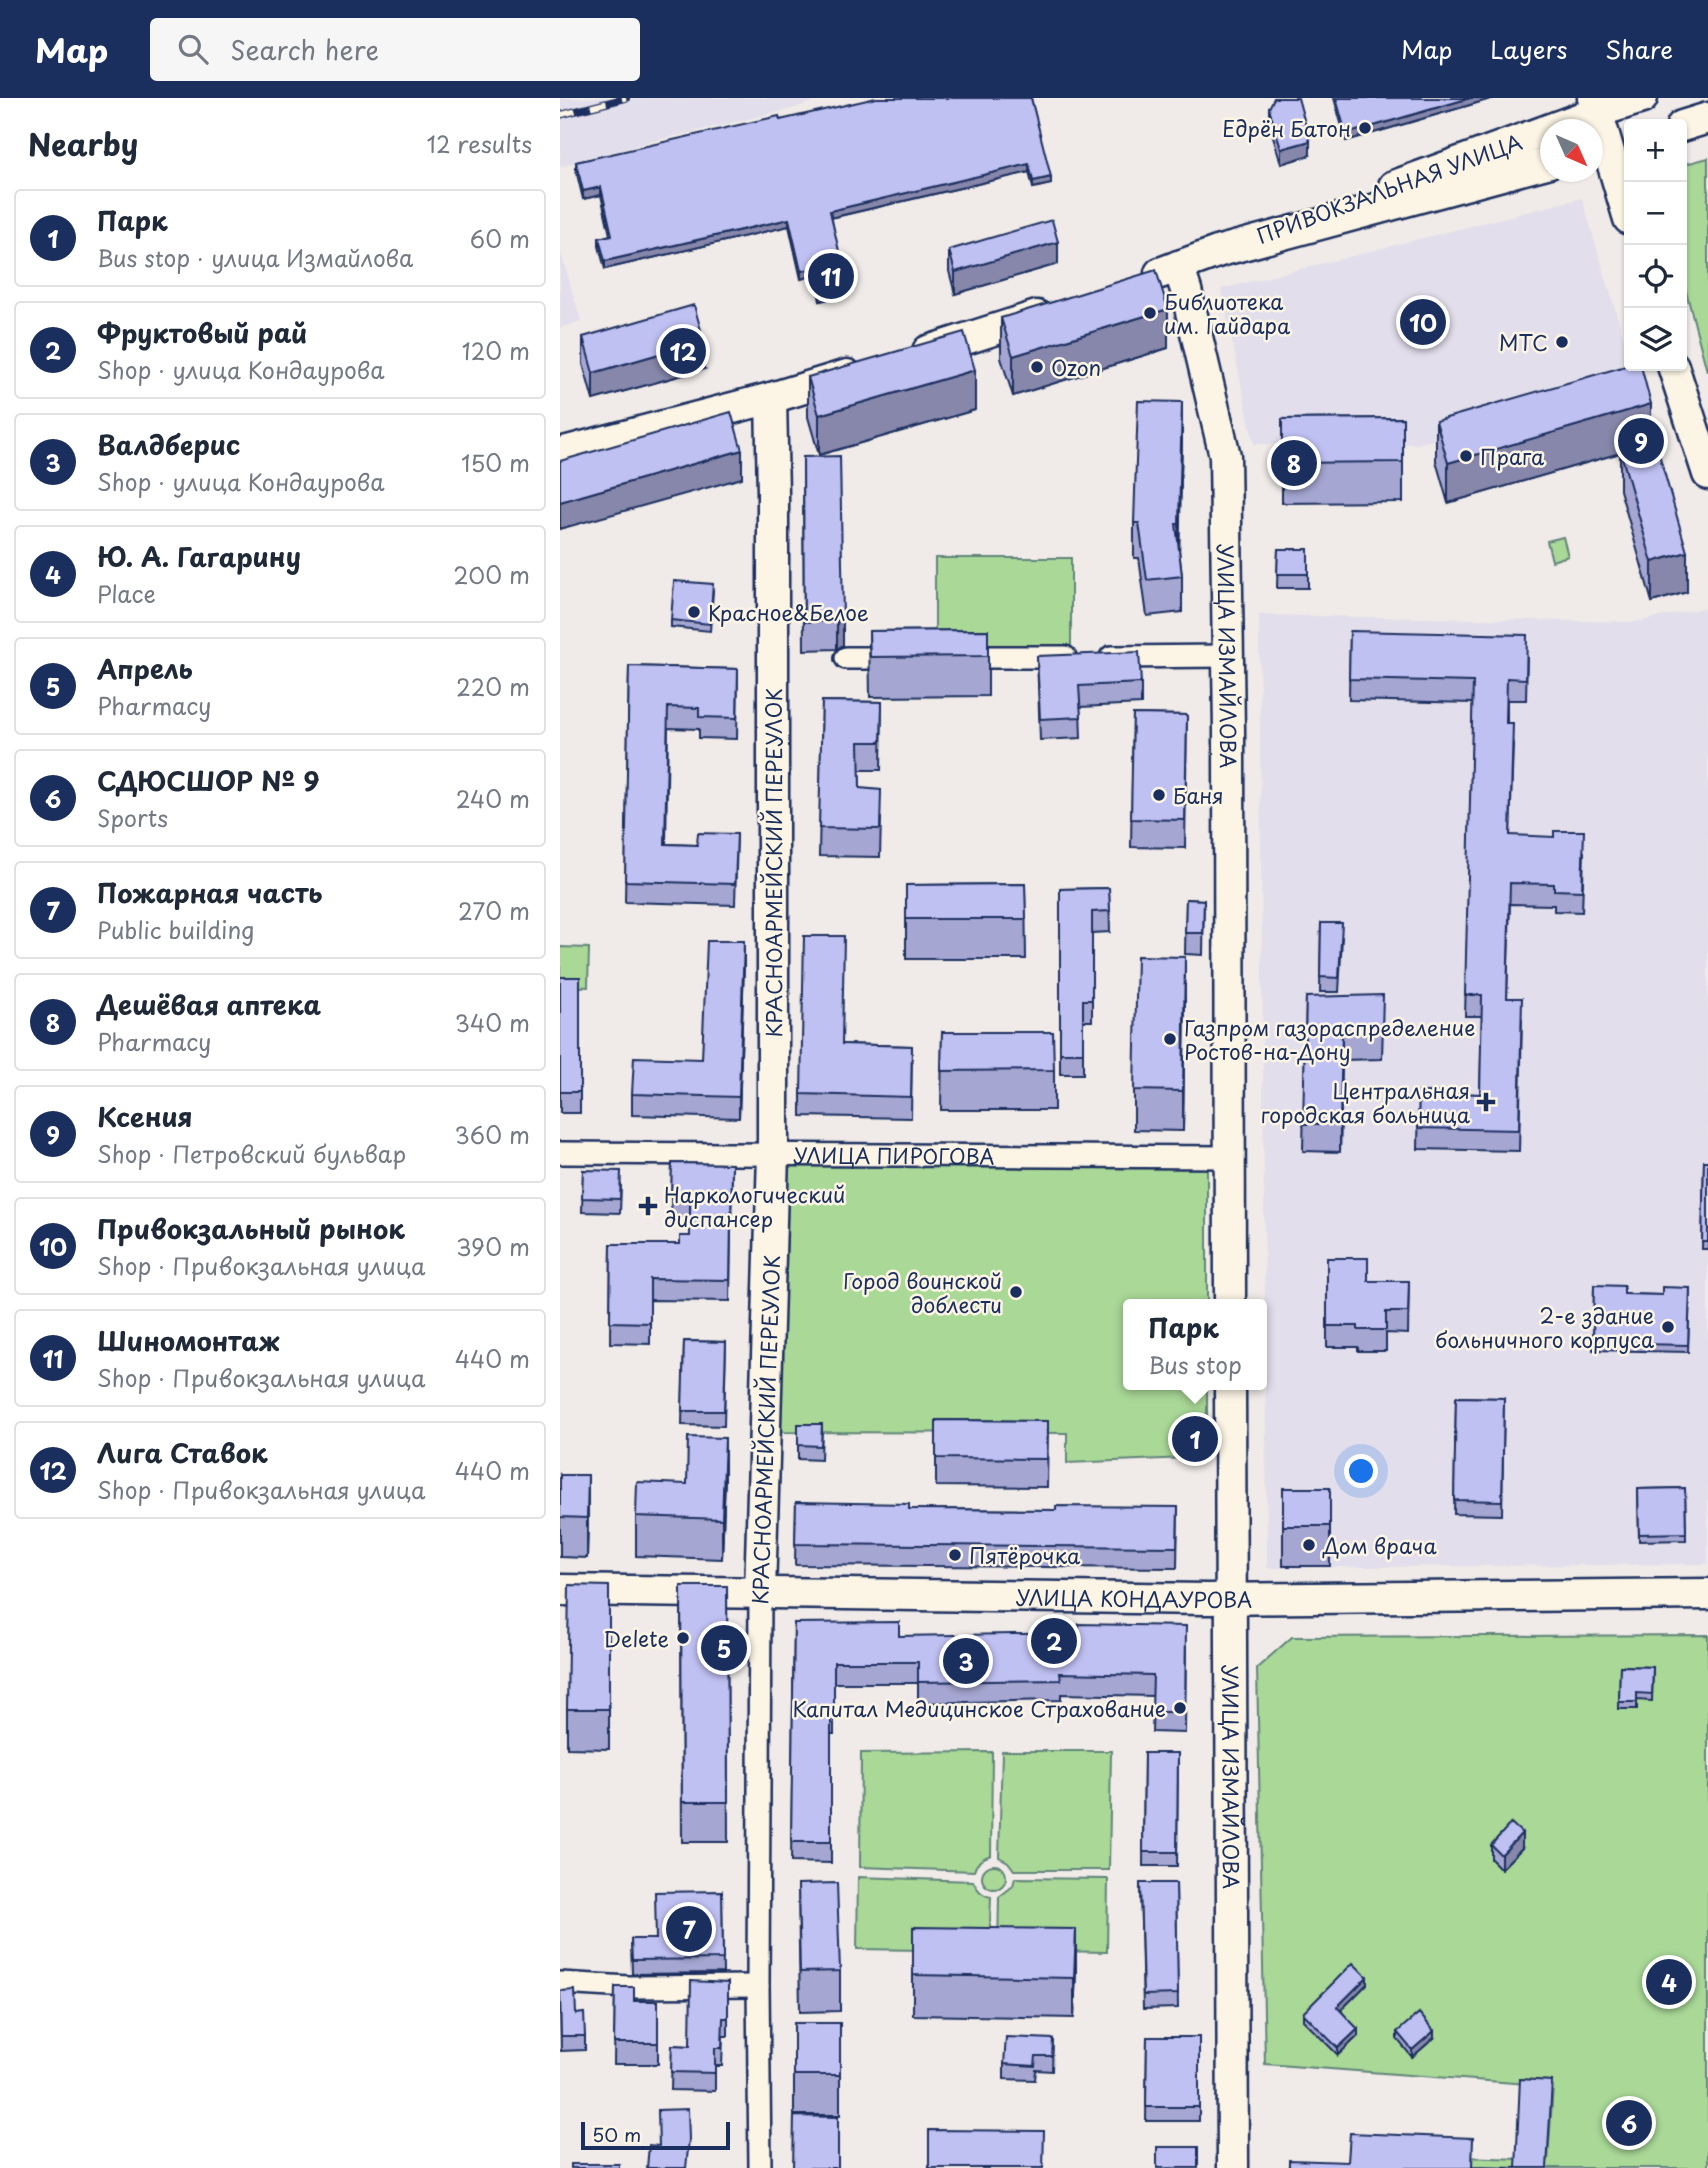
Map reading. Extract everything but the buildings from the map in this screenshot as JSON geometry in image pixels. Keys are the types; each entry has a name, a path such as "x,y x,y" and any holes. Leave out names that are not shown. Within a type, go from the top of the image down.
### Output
{"street":[{"name":"ПРИВОКЗАЛЬНАЯ УЛИЦА","path":"1140,280 1595,105 1642,98"},
{"path":"1595,105 1610,146 1624,200"},
{"path":"1687,124 1708,118"},
{"name":"ПРИВОКЗАЛЬНАЯ УЛИЦА","path":"1220,251 1540,165"},
{"name":"УЛИЦА ИЗМАЙЛОВА","path":"1178,266 1186,289 1225,456 1230,1299"},
{"path":"560,453 771,398 975,338 1064,306"},
{"path":"1675,371 1708,474"},
{"name":"КРАСНОАРМЕЙСКИЙ ПЕРЕУЛОК","path":"760,2168 760,1593 773,1154 774,494 771,398"},
{"path":"940,657 1228,656"},
{"path":"846,658 914,658"},
{"name":"УЛИЦА ПИРОГОВА","path":"560,1153 1230,1157"},
{"name":"УЛИЦА ИЗМАЙЛОВА","path":"1230,1390 1233,2168"},
{"name":"УЛИЦА КОНДАУРОВА","path":"560,1590 1230,1599 1708,1594"},
{"path":"560,1983 629,1987 758,1986"}],"shaded area":[{"path":"560,98 824,98 791,109 658,140 560,167"},
{"path":"1582,198 1624,339 1624,371 1632,371 1637,382 1418,444 1254,444 1221,289"},
{"path":"560,250 581,321 560,328"},
{"name":"Центральная городская больница","path":"1704,608 1708,620 1708,1564 1267,1568 1267,1299 1265,1299 1259,615 1636,622"}],"green space":[{"path":"1708,158 1708,371 1687,295 1687,164"},
{"path":"1563,537 1568,556 1552,561 1547,541"},
{"path":"935,558 1071,558 1071,646 935,646"},
{"path":"560,947 589,948 588,987 560,986"},
{"path":"774,1155 1207,1157 1207,1299 1123,1299 1123,1390 1207,1390 1207,1432 1186,1434 1187,1458 1067,1463 1067,1433 769,1432"},
{"path":"1708,1635 1708,2168 1349,2168 1352,2153 1548,2160 1553,2086 1265,2064 1257,1668 1292,1637"},
{"path":"1002,1751 1111,1751 1109,1870 1014,1870 1008,1862 999,1857"},
{"path":"992,1752 991,1855 980,1861 974,1871 860,1867 861,1753"},
{"path":"994,1865 1003,1868 1006,1877 1003,1886 994,1889 985,1886 982,1877 985,1868"},
{"path":"858,1877 973,1881 980,1891 991,1897 989,1951 857,1949"},
{"path":"1015,1878 1108,1879 1107,1952 998,1950 999,1897 1013,1886"}],"railway":[{"path":"560,115 626,98"}],"place":[{"name":"Едрён Батон","path":"1365,128"},
{"name":"Шиномонтаж","path":"831,276"},
{"name":"Библиотека им. Гайдара","path":"1150,313"},
{"name":"Привокзальный рынок","path":"1423,322"},
{"name":"МТС","path":"1562,342"},
{"name":"Лига Ставок","path":"683,351"},
{"name":"Ozon","path":"1037,367"},
{"name":"Ксения","path":"1641,441"},
{"name":"Прага","path":"1466,456"},
{"name":"Дешёвая аптека","path":"1294,463"},
{"name":"Красное&Белое","path":"694,612"},
{"name":"Баня","path":"1159,795"},
{"name":"Газпром газораспределение Ростов-на-Дону","path":"1170,1039"},
{"name":"Центральная городская больница","path":"1486,1102"},
{"name":"Наркологический диспансер","path":"648,1206"},
{"name":"Город воинской доблести","path":"1016,1292"},
{"name":"2-е здание больничного корпуса","path":"1668,1327"},
{"name":"Парк","path":"1195,1439"},
{"name":"Дом врача","path":"1309,1545"},
{"name":"Пятёрочка","path":"955,1555"},
{"name":"Delete","path":"683,1638"},
{"name":"Фруктовый рай","path":"1054,1641"},
{"name":"Апрель","path":"724,1648"},
{"name":"Валдберис","path":"966,1661"},
{"name":"Капитал Медицинское Страхование","path":"1180,1708"},
{"name":"Пожарная часть","path":"689,1929"},
{"name":"Ю. А. Гагарину","path":"1669,1982"},
{"name":"СДЮСШОР № 9","path":"1629,2123"}]}
